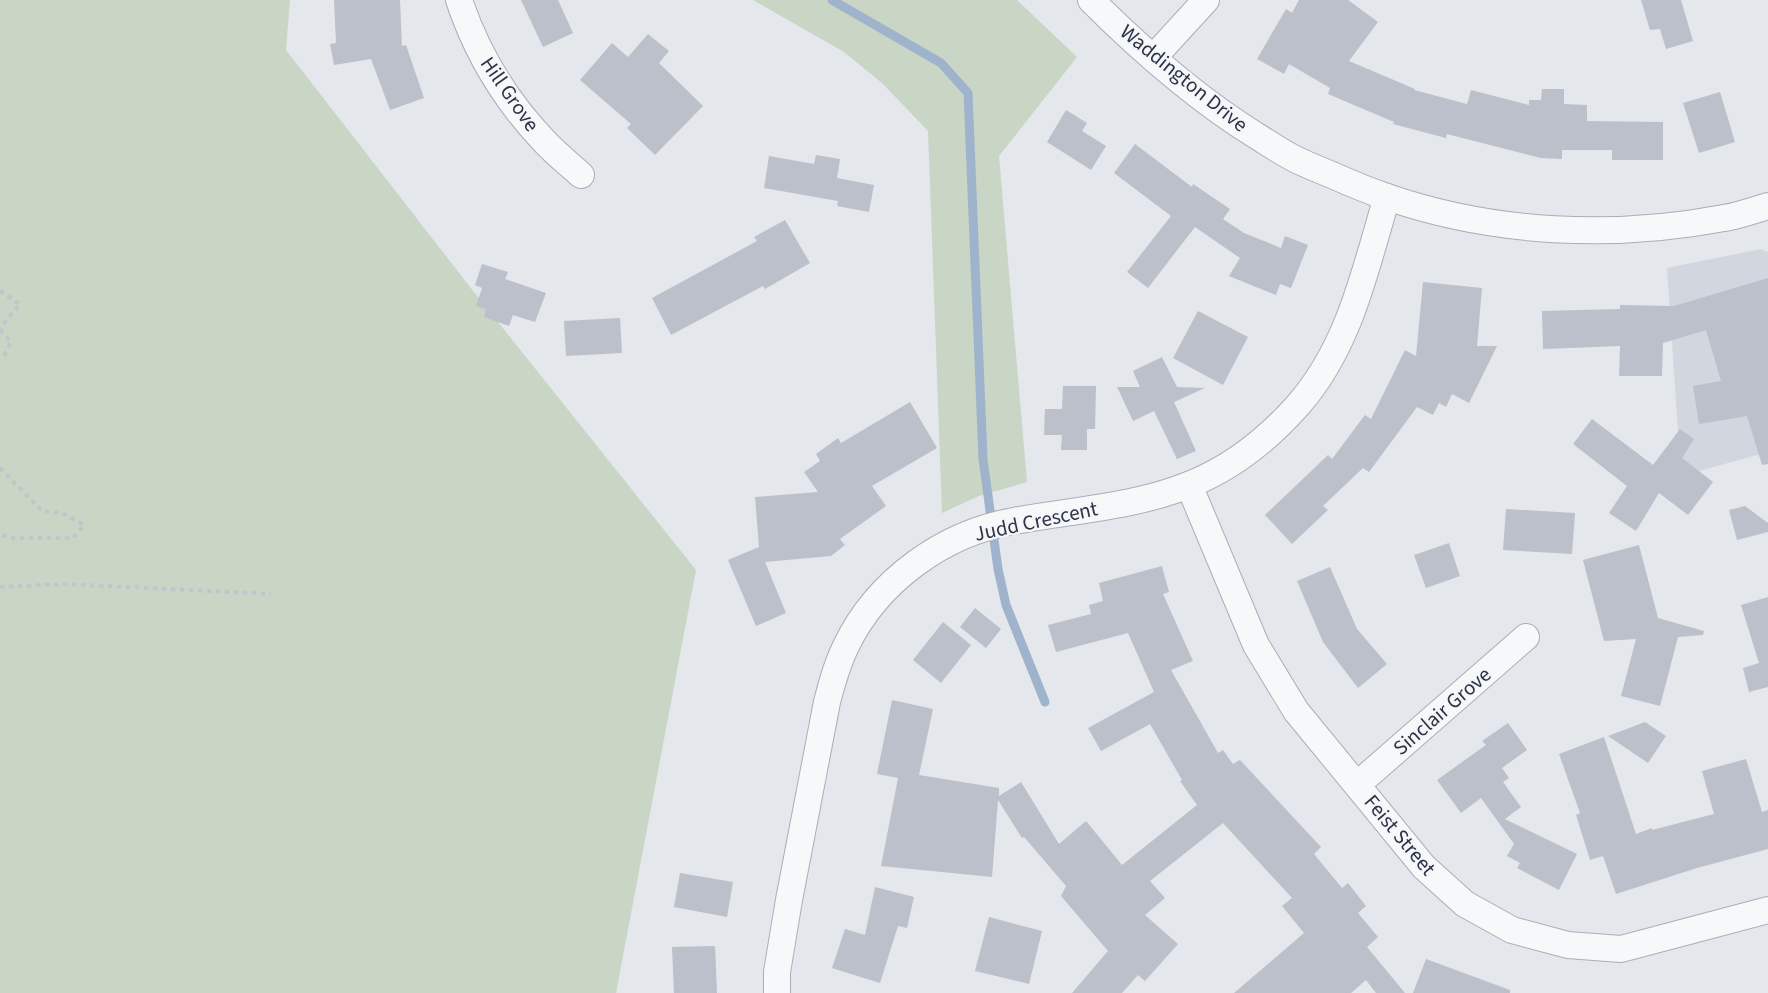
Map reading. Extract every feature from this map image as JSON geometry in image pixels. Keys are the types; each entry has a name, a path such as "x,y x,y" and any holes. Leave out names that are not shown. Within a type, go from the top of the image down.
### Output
{"street":[{"name":"Hill Grove","path":"459,0 486,65 508,99 544,141 581,175"},
{"name":"Waddington Drive","path":"1091,0 1153,58 1209,104 1294,159 1387,197 1443,213 1493,222 1545,229 1596,231 1648,229 1715,220 1768,206"},
{"path":"1153,58 1206,0"},
{"name":"Judd Crescent","path":"777,993 777,972 827,702 846,645 877,599 895,580 923,558 971,533 1013,521 1153,497 1213,475 1259,443 1300,403 1334,354 1346,330 1359,294 1387,197"},
{"name":"Feist Street","path":"1189,485 1256,645 1296,711 1424,867 1465,904 1512,930 1568,945 1621,949 1768,910"},
{"name":"Sinclair Grove","path":"1358,784 1526,637"}],"path":[{"path":"0,291 20,304 0,329 11,342 5,354 0,354"},
{"path":"0,468 42,511 62,513 84,525 73,538 10,538 0,534"},
{"path":"0,587 66,584 271,594"}],"shaded area":[{"path":"1761,249 1768,252 1768,452 1681,476 1667,268"}],"green space":[{"path":"0,0 290,0 286,50 470,287 696,570 616,993 0,993"},
{"path":"753,0 1017,0 1077,57 999,156 1027,482 979,496 942,513 928,131 882,83 844,52"}],"building":[{"path":"334,0 400,0 402,46 406,45 424,98 390,110 371,59 334,65 330,44 336,43"},
{"path":"521,0 558,0 573,33 543,47"},
{"path":"1299,0 1348,0 1378,22 1349,61 1414,90 1467,104 1471,90 1529,105 1529,100 1541,100 1542,89 1564,89 1564,104 1587,105 1587,121 1663,122 1663,160 1612,160 1612,150 1562,150 1562,159 1541,158 1447,134 1446,138 1393,124 1394,122 1328,94 1330,88 1289,64 1284,74 1257,59 1286,9 1292,13"},
{"path":"1641,0 1681,0 1693,41 1666,49 1660,29 1650,30"},
{"path":"648,34 669,51 659,63 703,106 655,155 627,128 631,124 580,80 612,43 628,57"},
{"path":"1720,92 1735,142 1699,153 1683,103"},
{"path":"1066,110 1087,123 1082,131 1106,146 1091,170 1047,142"},
{"path":"1135,144 1192,187 1193,184 1230,209 1223,219 1244,233 1281,248 1285,236 1308,245 1291,288 1280,284 1276,295 1229,276 1240,258 1195,227 1148,288 1127,272 1171,216 1114,173"},
{"path":"816,155 840,159 837,178 874,185 869,212 837,206 838,201 764,188 769,156 814,164"},
{"path":"785,220 810,263 765,289 763,286 671,335 652,298 757,241 754,237"},
{"path":"482,264 508,272 505,279 546,293 535,322 513,315 509,326 484,317 486,309 476,306 482,288 475,285"},
{"path":"1768,278 1768,464 1762,465 1747,416 1699,424 1693,386 1721,381 1706,330 1663,343 1662,376 1619,376 1620,346 1543,349 1542,311 1620,309 1620,305 1674,306"},
{"path":"1423,282 1482,288 1477,346 1497,346 1469,403 1452,394 1446,407 1439,403 1433,415 1417,407 1369,472 1363,468 1323,506 1328,510 1292,544 1265,515 1328,455 1332,459 1365,415 1371,419 1405,350 1416,356"},
{"path":"1198,311 1248,337 1223,385 1173,358"},
{"path":"620,318 622,353 566,356 564,321"},
{"path":"1162,357 1177,387 1205,388 1174,402 1196,451 1177,459 1154,411 1133,421 1117,387 1140,387 1133,371"},
{"path":"1063,386 1096,386 1095,429 1087,429 1087,450 1061,450 1062,435 1044,435 1045,409 1062,409"},
{"path":"910,402 937,448 872,486 886,506 840,539 845,545 831,556 765,562 786,613 756,626 728,560 759,547 755,497 818,492 804,472 820,461 816,454 838,438 841,443"},
{"path":"1592,419 1653,465 1680,429 1694,439 1682,458 1713,482 1688,515 1659,493 1636,531 1609,513 1627,486 1573,444"},
{"path":"1745,506 1768,523 1768,532 1737,540 1729,510"},
{"path":"1506,509 1575,513 1572,554 1503,550"},
{"path":"1449,543 1460,576 1426,588 1414,555"},
{"path":"1639,545 1658,618 1704,631 1703,635 1678,637 1660,706 1621,696 1636,639 1604,641 1583,560"},
{"path":"1162,566 1169,592 1163,594 1193,661 1171,670 1218,753 1223,750 1233,764 1240,760 1321,847 1314,854 1342,888 1348,883 1366,906 1358,913 1378,937 1367,947 1405,993 1376,993 1366,980 1351,993 1234,993 1304,933 1282,906 1292,898 1223,823 1150,881 1165,898 1145,915 1178,944 1145,981 1138,975 1122,993 1072,993 1108,951 1061,896 1066,886 1024,837 1022,838 998,800 992,877 881,866 898,778 877,774 892,700 933,709 919,775 999,788 999,796 1021,782 1059,844 1086,821 1122,865 1197,805 1180,781 1182,780 1150,724 1101,751 1088,728 1154,692 1128,633 1056,652 1048,625 1091,614 1089,605 1103,601 1099,583"},
{"path":"1330,567 1357,629 1387,664 1358,688 1323,642 1297,581"},
{"path":"1768,597 1768,687 1749,692 1743,668 1759,663 1741,605"},
{"path":"975,608 1001,629 986,648 960,627"},
{"path":"943,622 971,645 941,683 913,660"},
{"path":"1645,722 1666,736 1648,763 1608,736"},
{"path":"1508,723 1527,750 1502,768 1509,778 1503,782 1521,807 1505,819 1577,854 1559,890 1517,868 1520,863 1507,856 1514,844 1481,798 1461,813 1437,780 1486,745 1482,741"},
{"path":"1604,737 1636,834 1652,828 1652,830 1714,814 1702,771 1746,759 1762,812 1768,810 1768,849 1697,868 1616,894 1603,856 1590,860 1576,815 1580,813 1559,754"},
{"path":"680,873 733,882 727,917 674,907"},
{"path":"875,887 914,897 907,928 898,926 880,983 832,968 845,929 865,935"},
{"path":"989,917 1042,931 1029,984 975,971"},
{"path":"715,946 717,993 674,993 672,947"},
{"path":"1426,959 1510,990 1510,993 1413,993"}],"waterway":[{"path":"832,0 941,63 968,93 983,459 998,569 1006,605 1045,702"}]}
